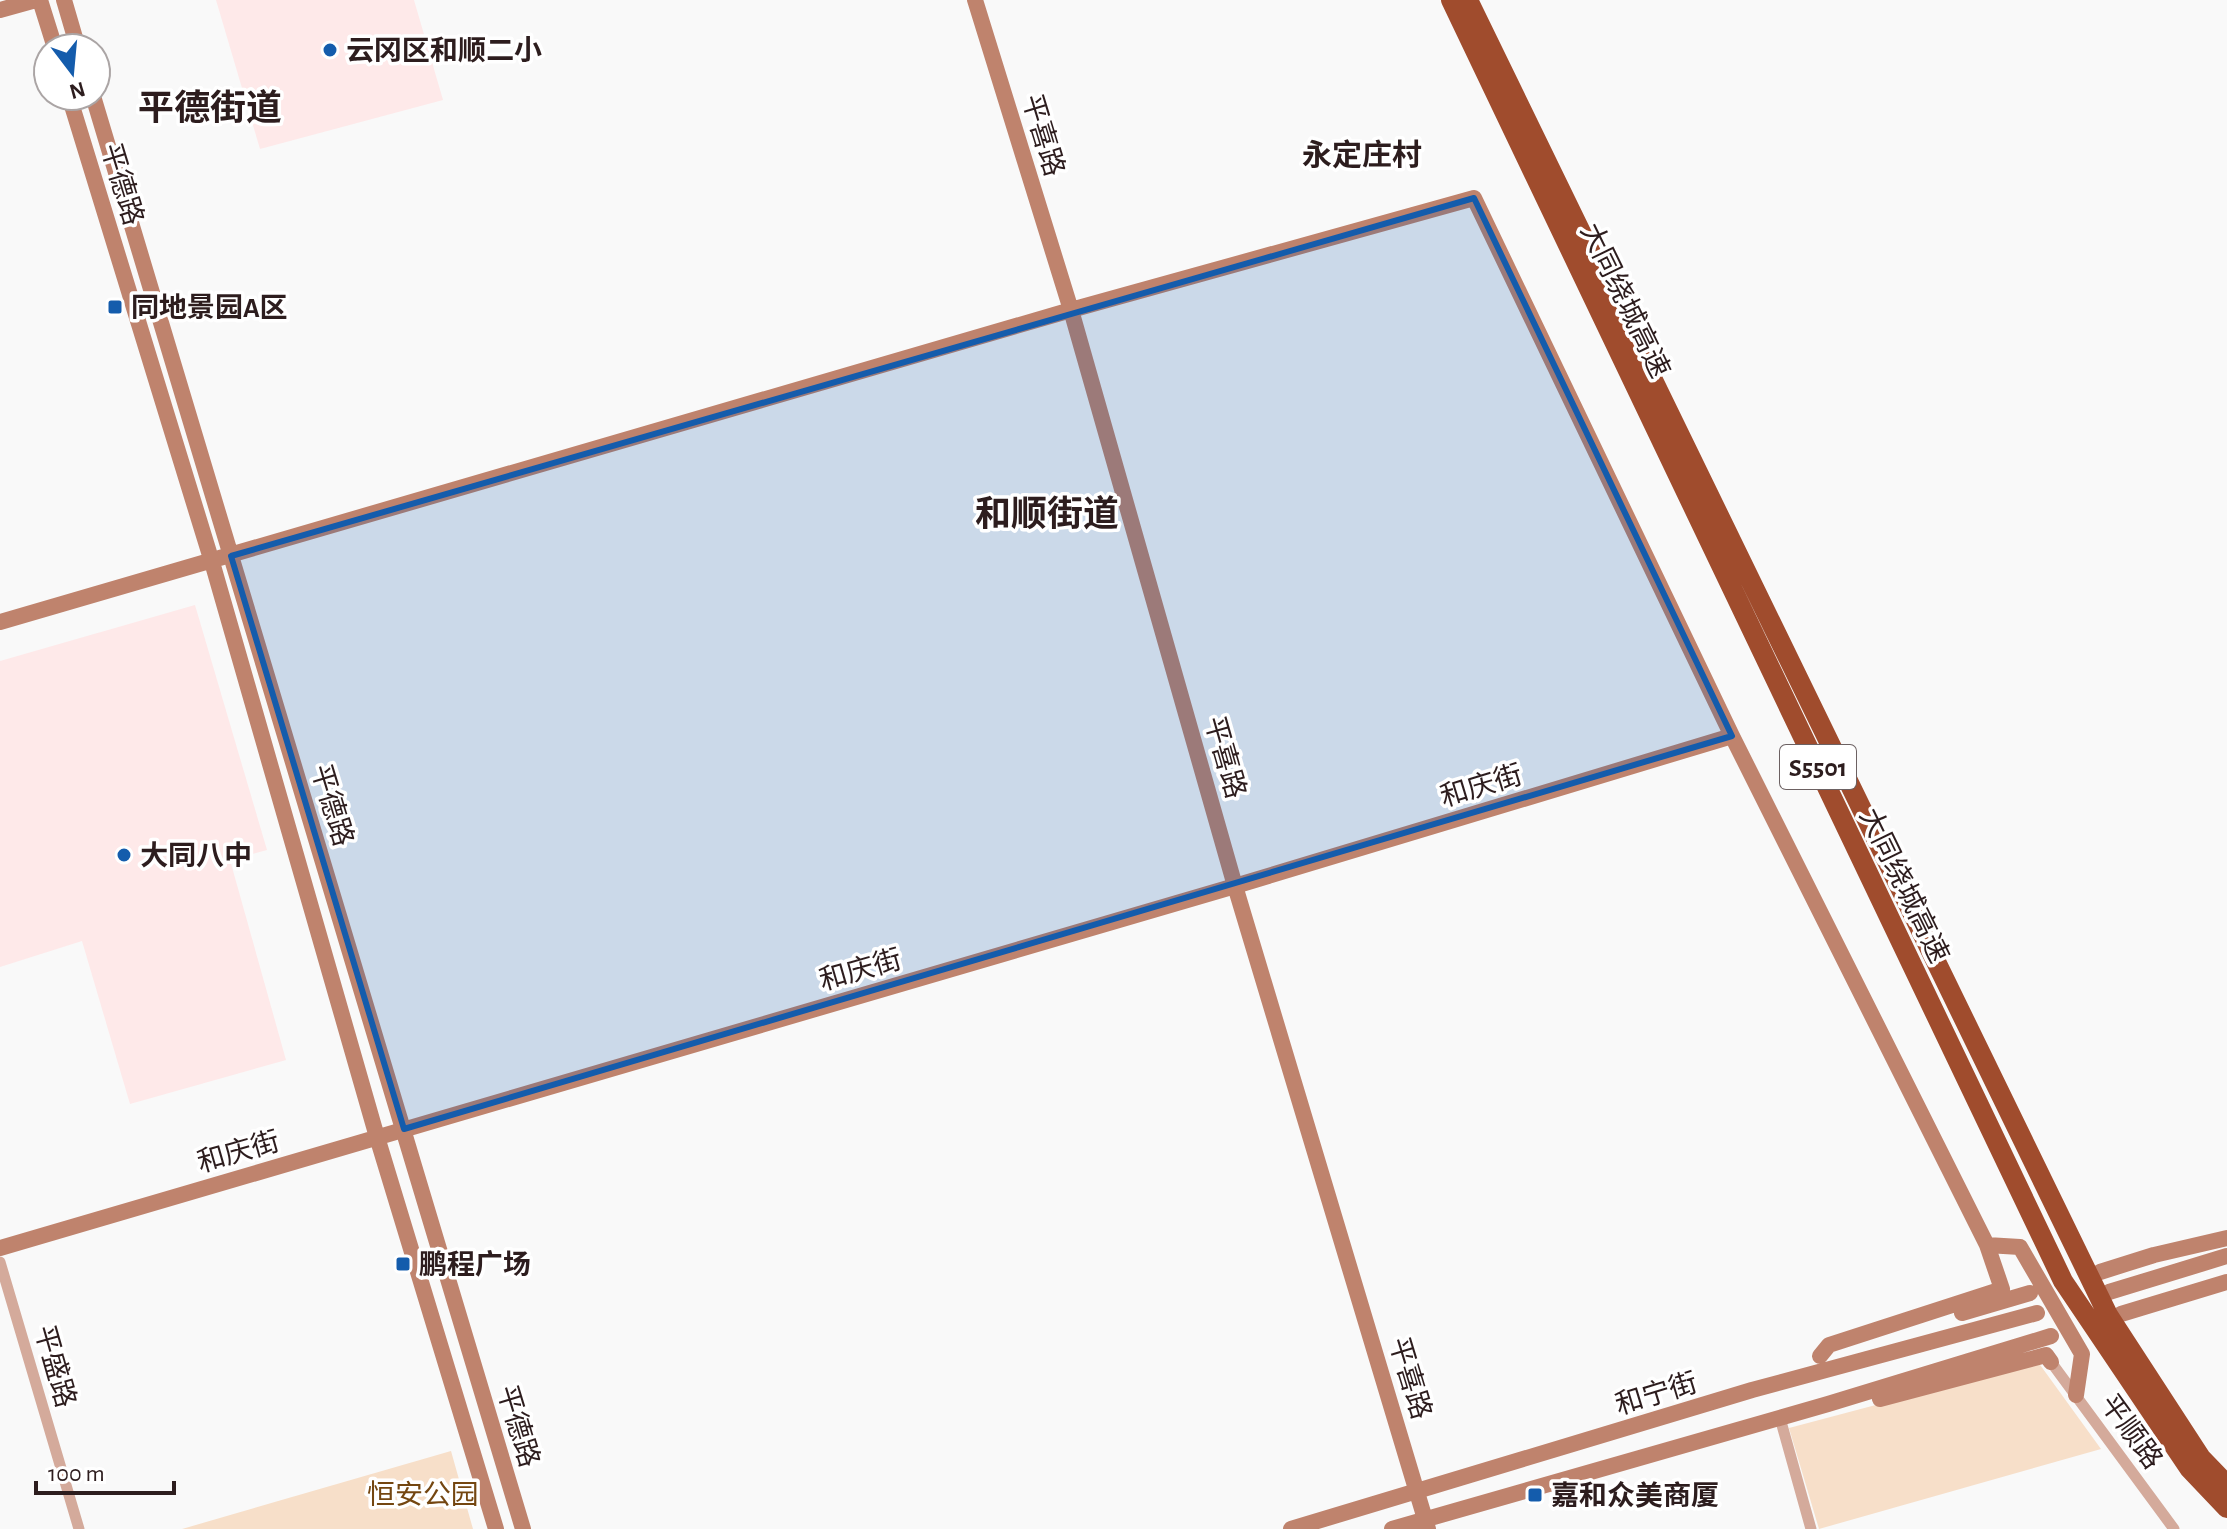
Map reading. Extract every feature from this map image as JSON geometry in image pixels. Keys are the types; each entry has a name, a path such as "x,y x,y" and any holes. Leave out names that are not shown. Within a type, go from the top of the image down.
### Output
{"highway":[{"name":"大同绕城高速","path":"1451,0 2063,1281 2189,1468 2227,1508"},
{"name":"大同绕城高速","path":"1468,0 2108,1315 2201,1458 2227,1485"}],"street":[{"path":"0,10 38,0 49,32"},
{"path":"64,0 73,32"},
{"name":"平喜路","path":"975,0 1071,310 1235,886 1426,1524"},
{"name":"平德路","path":"74,112 212,562 377,1137 496,1529"},
{"name":"平德路","path":"98,112 523,1529"},
{"path":"0,622 1071,310 1474,198 1732,736 1987,1245 2002,1289 1829,1345 1808,1375"},
{"name":"和庆街","path":"0,1248 1235,886 1732,736"},
{"path":"2100,1272 2154,1255 2227,1238"},
{"path":"1987,1245 2020,1247 2082,1354 2076,1395"},
{"path":"2109,1292 2227,1256"},
{"name":"平盛路","path":"0,1262 79,1529"},
{"path":"2121,1314 2227,1282"},
{"path":"1820,1356 2030,1293"},
{"name":"和宁街","path":"1291,1529 1808,1375 2037,1313"},
{"name":"和宁街","path":"1392,1529 1426,1524 2051,1336"},
{"path":"1828,1404 1858,1405 2046,1355 2051,1362"},
{"name":"平顺路","path":"2051,1362 2174,1529"},
{"path":"1780,1418 1811,1529"}],"highlighted area":[{"path":"1474,198 1732,736 404,1129 231,556"}],"shaded area":[{"name":"云冈区和顺二小","path":"216,0 414,0 443,100 260,149"},
{"name":"大同八中","path":"195,605 267,850 230,860 286,1060 130,1104 82,941 0,967 0,661"}],"green space":[{"path":"2038,1362 2101,1449 1819,1529 1789,1428"},
{"name":"恒安公园","path":"451,1451 473,1529 182,1529"}],"place":[{"name":"云冈区和顺二小","path":"330,50"},
{"name":"同地景园A区","path":"115,307"},
{"name":"大同八中","path":"124,855"},
{"name":"鹏程广场","path":"403,1264"},
{"name":"嘉和众美商厦","path":"1535,1495"}],"district":[{"name":"平德街道","path":"210,107"},
{"name":"永定庄村","path":"1362,155"},
{"name":"和顺街道","path":"1047,513"}]}
